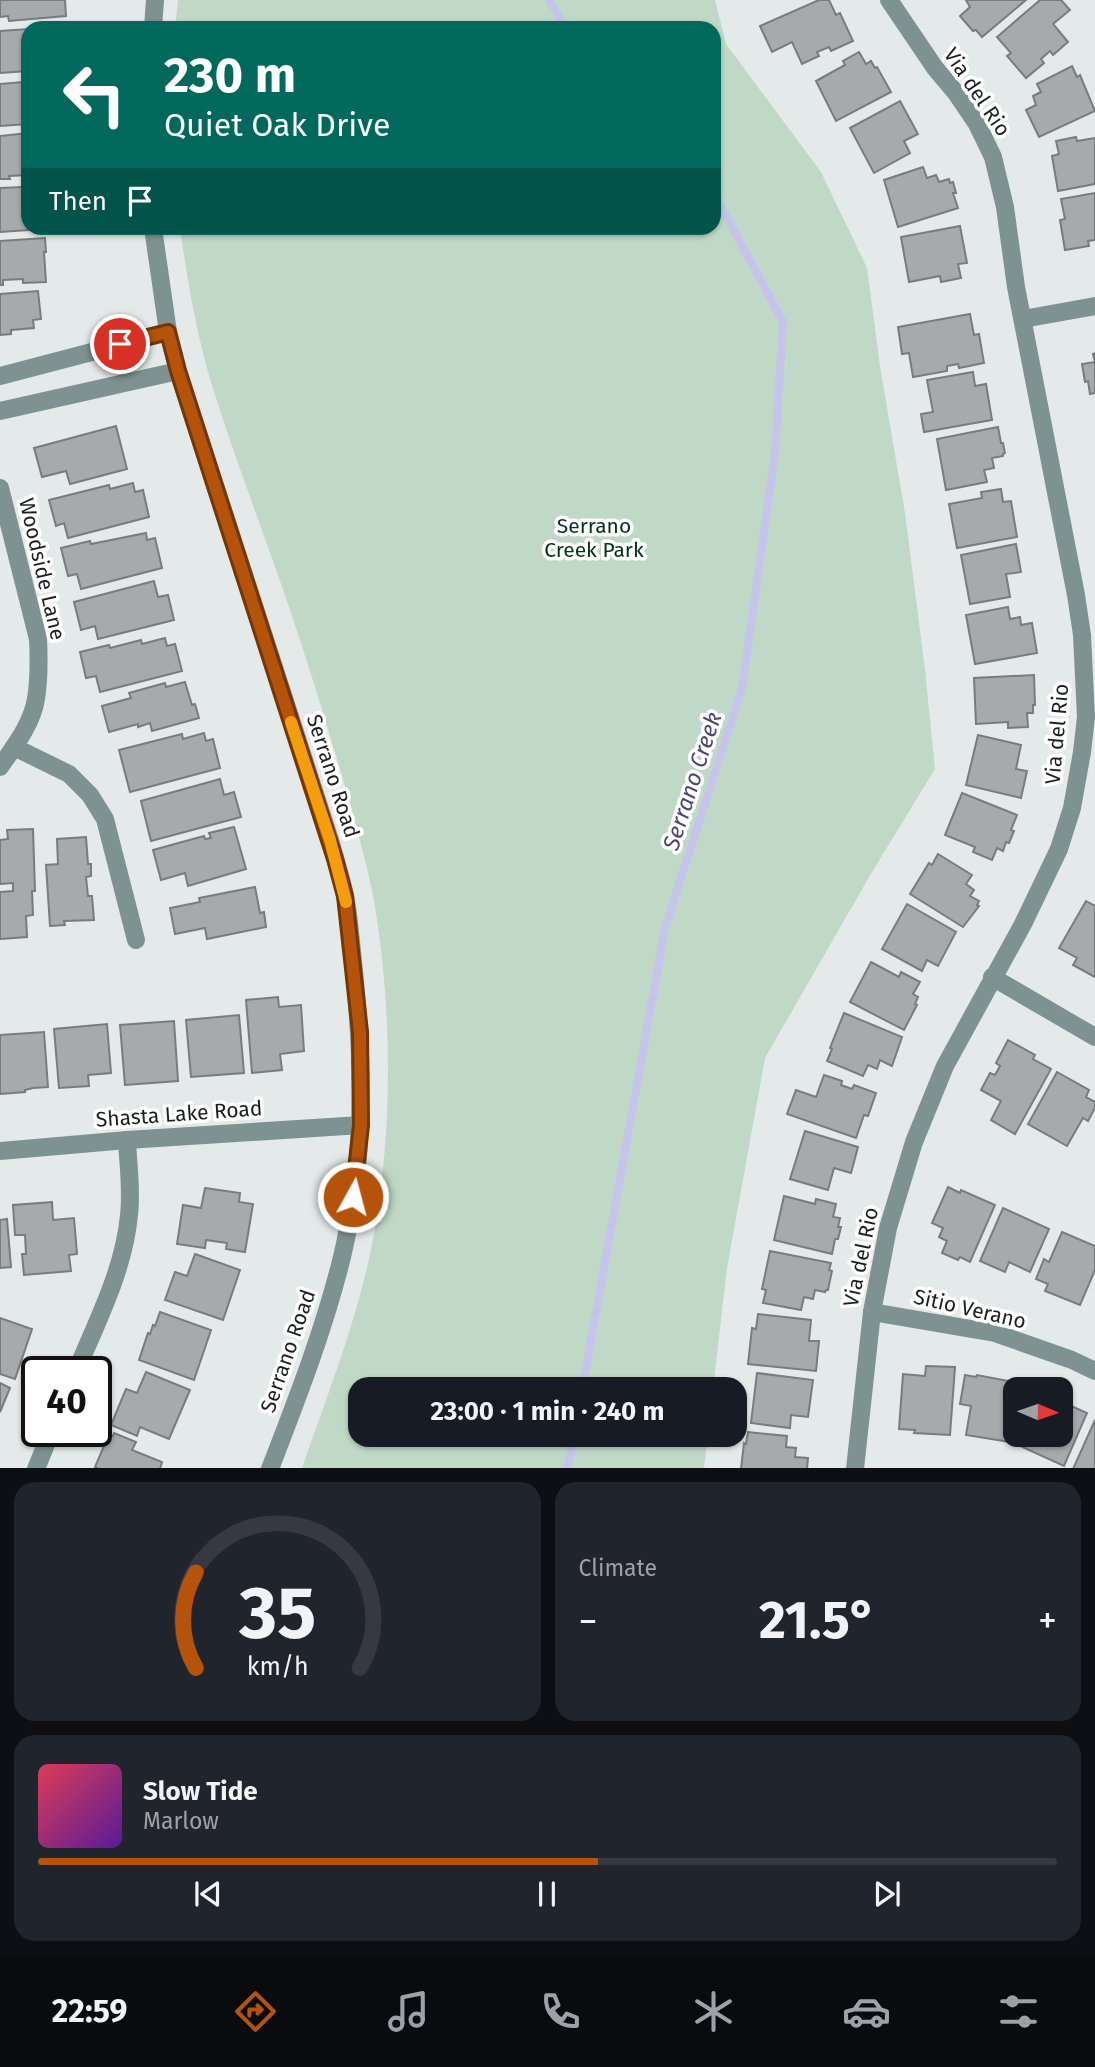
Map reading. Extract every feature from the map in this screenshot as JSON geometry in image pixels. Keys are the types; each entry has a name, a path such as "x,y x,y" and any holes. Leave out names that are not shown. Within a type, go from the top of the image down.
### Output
{"street":[{"path":"154,21 155,0"},
{"name":"Via del Rio","path":"856,1468 872,1312 888,1228 914,1142 945,1066 1023,924 1059,849 1078,780 1086,717 1083,647 1078,608 1014,274 1005,207 993,157 977,124 957,93 935,68 889,0"},
{"name":"Serrano Road","path":"154,235 168,332 178,371 330,840 345,896 360,1032 361,1125 356,1177 342,1257 323,1326 270,1468"},
{"path":"1023,319 1095,306"},
{"path":"0,376 168,332"},
{"path":"0,411 178,371"},
{"name":"Woodside Lane","path":"0,488 38,639 39,661 36,700 30,717 0,767"},
{"path":"14,747 69,774 90,795 105,819 136,940"},
{"path":"992,977 1095,1037"},
{"name":"Shasta Lake Road","path":"0,1151 361,1125"},
{"path":"83,1356 114,1280 125,1245 130,1212 127,1140"},
{"name":"Sitio Verano","path":"872,1312 995,1333 1072,1360 1095,1371"},
{"path":"36,1468 45,1447"}],"green space":[{"name":"Serrano Creek Park","path":"178,0 715,0 720,21 176,21"},
{"name":"Serrano Creek Park","path":"721,24 726,44 821,172 867,268 880,366 905,513 935,769 765,1058 727,1268 714,1377 348,1377 348,1447 707,1447 704,1468 302,1468 353,1320 369,1259 381,1191 388,1074 382,958 369,878 337,758 290,610 229,437 200,342 181,235 721,235"}],"building":[{"path":"0,0 65,0 66,16 9,21 8,16 0,17"},
{"path":"819,0 829,0 836,15 840,13 853,41 831,51 829,47 817,52 819,56 802,64 792,42 772,52 760,26"},
{"path":"966,0 1026,0 982,37 960,16 970,7"},
{"path":"1040,0 1061,0 1070,10 1053,24 1068,42 1053,55 1050,51 1041,59 1044,63 1026,78 1007,56 1011,53 997,37"},
{"path":"21,30 21,72 0,73 0,31"},
{"path":"859,52 866,64 871,61 875,68 877,67 891,92 836,121 816,81 845,65 843,61"},
{"path":"1072,66 1077,77 1080,75 1095,111 1039,137 1026,110 1036,105 1033,96 1041,92 1037,84"},
{"path":"21,82 21,124 0,126 0,84"},
{"path":"900,101 918,134 904,141 910,153 874,173 850,128"},
{"path":"21,134 21,175 0,179 0,136"},
{"path":"1076,137 1077,141 1095,138 1095,184 1058,191 1052,156 1059,154 1056,141"},
{"path":"923,167 927,178 936,175 939,182 949,179 950,183 953,182 958,208 898,227 884,180"},
{"path":"21,187 21,231 0,232 0,188"},
{"path":"1095,193 1095,240 1088,241 1089,246 1065,250 1060,220 1065,219 1061,199"},
{"path":"960,226 967,263 958,264 961,278 941,282 940,276 909,282 901,237"},
{"path":"45,238 46,282 3,280 3,285 0,285 0,241"},
{"path":"38,291 41,319 33,320 34,328 11,330 11,334 0,335 0,294"},
{"path":"970,314 974,335 979,334 984,363 959,368 958,364 947,366 947,371 913,377 909,353 902,354 898,327"},
{"path":"1095,362 1095,393 1090,394 1082,364"},
{"path":"973,372 975,386 986,384 992,420 924,432 921,414 933,412 927,380"},
{"path":"116,426 127,469 70,484 66,471 42,477 34,448"},
{"path":"998,427 1005,453 992,458 994,468 984,470 987,482 946,490 937,439"},
{"path":"133,483 135,492 143,490 149,517 68,538 64,523 56,526 49,500 109,485 110,489"},
{"path":"1001,489 1003,502 1011,501 1017,537 957,548 949,504 982,498 981,492"},
{"path":"146,533 147,540 155,538 162,568 81,589 77,574 68,576 61,548"},
{"path":"1016,544 1021,572 1006,574 1010,597 970,604 961,555"},
{"path":"154,581 158,597 168,595 174,620 98,639 95,626 81,630 74,602"},
{"path":"1008,607 1010,619 1020,617 1021,625 1032,623 1037,653 975,664 966,615"},
{"path":"165,638 167,646 175,644 182,671 100,692 96,676 86,678 80,652 109,645 110,648 141,640 142,644"},
{"path":"1034,675 1035,705 1033,713 1027,713 1028,727 1008,728 1008,722 976,724 974,678"},
{"path":"185,682 199,718 152,731 150,723 109,732 102,706 131,698 129,693 165,683 166,687"},
{"path":"204,733 206,741 213,739 220,768 130,792 119,750 182,734 183,739"},
{"path":"978,735 1021,745 1016,769 1027,771 1021,798 966,785"},
{"path":"220,779 224,795 234,792 241,817 151,841 141,801"},
{"path":"962,793 1017,815 1009,843 1006,842 1003,851 997,848 992,860 973,852 975,847 945,835"},
{"path":"234,827 246,869 188,886 185,873 161,880 153,850 204,836 205,839 211,838 209,833"},
{"path":"33,829 35,891 32,891 33,915 26,916 27,937 0,939 0,892 13,891 13,883 0,884 0,840 8,839 7,830"},
{"path":"86,837 91,876 86,877 88,896 92,896 94,920 64,921 65,925 50,926 46,865 58,864 57,839"},
{"path":"938,854 972,875 966,884 974,890 970,896 979,901 979,906 963,927 910,894 929,863 932,865"},
{"path":"255,887 266,927 207,939 205,928 175,934 170,908 200,902 199,898"},
{"path":"1086,901 1095,906 1095,977 1073,965 1077,958 1059,948"},
{"path":"907,904 956,932 938,966 927,960 922,971 882,949"},
{"path":"871,962 899,977 901,972 920,982 913,994 918,997 915,1004 917,1005 904,1030 850,1002"},
{"path":"278,997 279,1007 301,1005 304,1051 280,1054 282,1070 252,1073 246,1000"},
{"path":"844,1013 902,1037 892,1066 880,1060 877,1069 868,1065 863,1076 827,1061"},
{"path":"239,1015 244,1073 191,1077 186,1020"},
{"path":"174,1021 178,1081 125,1085 120,1025"},
{"path":"107,1024 111,1073 88,1075 89,1086 59,1088 54,1029"},
{"path":"44,1032 48,1087 0,1094 0,1035"},
{"path":"1008,1040 1035,1055 1033,1059 1051,1069 1015,1134 991,1120 1001,1101 981,1090 990,1073 995,1075 1000,1066 996,1063"},
{"path":"1057,1072 1089,1090 1086,1097 1095,1102 1088,1121 1083,1118 1067,1146 1028,1124"},
{"path":"824,1075 842,1081 841,1085 852,1089 854,1085 876,1093 856,1138 787,1114 796,1090 816,1097"},
{"path":"805,1131 858,1147 851,1173 834,1168 828,1190 790,1179"},
{"path":"948,1187 995,1205 970,1262 942,1253 947,1241 939,1237 943,1228 932,1223"},
{"path":"205,1188 240,1193 239,1202 253,1204 245,1252 226,1249 227,1243 206,1240 205,1248 177,1244 183,1205 201,1208"},
{"path":"784,1196 815,1204 816,1199 836,1204 833,1217 840,1218 838,1227 841,1227 832,1254 774,1240"},
{"path":"52,1202 53,1220 74,1218 77,1254 69,1255 71,1271 24,1275 22,1254 26,1254 25,1235 15,1235 13,1205"},
{"path":"1003,1208 1049,1229 1030,1272 1009,1262 1005,1272 980,1261"},
{"path":"7,1219 11,1267 0,1268 0,1220"},
{"path":"1062,1232 1095,1246 1095,1270 1080,1305 1045,1291 1048,1284 1036,1279 1044,1259 1049,1262"},
{"path":"770,1251 831,1263 828,1290 815,1290 813,1299 804,1297 801,1310 763,1303 766,1290 762,1289"},
{"path":"195,1254 240,1270 223,1320 165,1300 175,1272 187,1276"},
{"path":"160,1312 211,1330 194,1380 139,1360 148,1333 150,1334 153,1325 155,1326"},
{"path":"758,1314 811,1320 809,1341 819,1341 816,1371 748,1364 752,1328 756,1329"},
{"path":"0,1318 32,1329 15,1379 0,1374"},
{"path":"926,1366 955,1367 950,1435 914,1433 915,1430 899,1429 903,1374 925,1376"},
{"path":"146,1372 190,1390 169,1439 140,1427 137,1436 112,1425 126,1389 137,1393"},
{"path":"757,1373 813,1380 808,1417 791,1415 790,1428 751,1423"},
{"path":"965,1375 1003,1380 1003,1441 966,1435 971,1406 960,1404"},
{"path":"0,1383 10,1388 0,1412"},
{"path":"1073,1407 1087,1413 1073,1445"},
{"path":"1095,1420 1095,1468 1073,1468"},
{"path":"748,1432 787,1436 786,1447 796,1448 795,1457 808,1458 807,1468 741,1468"},
{"path":"114,1433 136,1442 132,1450 162,1462 160,1468 95,1467 103,1447 112,1447"},
{"path":"1022,1447 1072,1447 1064,1466"}],"waterway":[{"name":"Serrano Creek","path":"549,0 562,21"},
{"name":"Serrano Creek","path":"584,1377 665,928 742,688 775,453 783,322 721,206"},
{"name":"Serrano Creek","path":"567,1468 572,1447"}],"slow traffic":[{"path":"291,722 330,840 346,902"}],"route":[{"path":"120,344 168,332 178,371 330,840 345,896 360,1032 361,1125 353,1197"}]}
